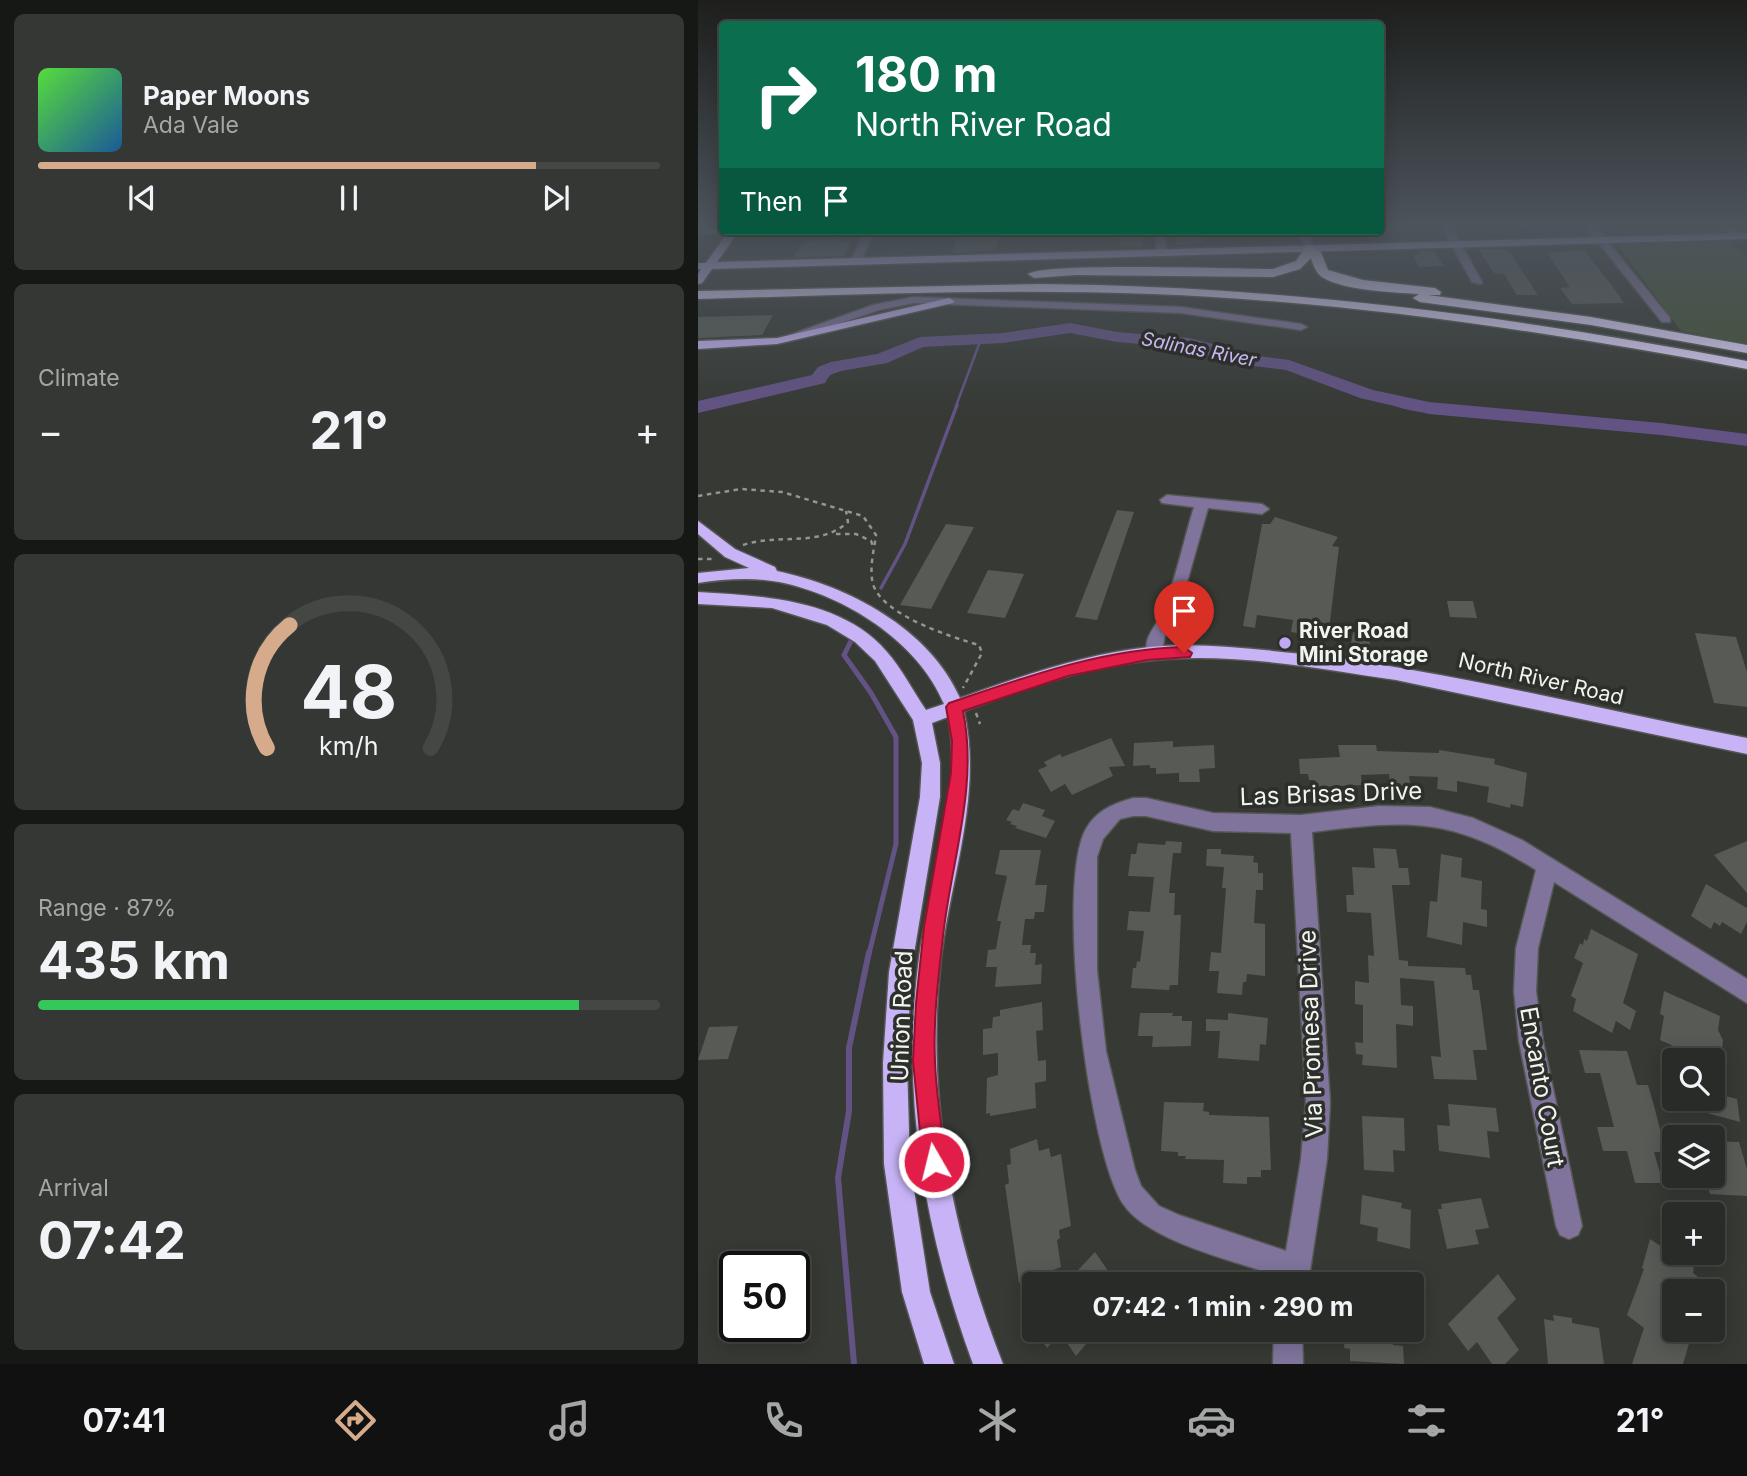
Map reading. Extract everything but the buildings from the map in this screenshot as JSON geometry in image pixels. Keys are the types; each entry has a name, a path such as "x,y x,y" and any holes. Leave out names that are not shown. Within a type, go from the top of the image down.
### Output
{"highway":[{"path":"698,296 912,290"},
{"path":"1122,290 1289,299 1402,310 1568,333 1747,365"},
{"path":"949,300 996,293 1154,290"},
{"path":"1335,290 1581,320 1747,349"},
{"path":"1412,290 1599,318 1733,343 1747,349"}],"main road":[{"path":"698,345 777,341 949,300"},
{"path":"698,526 730,553 762,568 819,587 877,618 904,639 931,667 949,692 955,707"},
{"path":"698,578 750,574 796,579"},
{"path":"698,598 772,602 833,621 861,638 881,656 922,719"},
{"name":"North River Road","path":"922,719 1067,670 1155,653 1231,654 1376,669 1499,692 1561,708 1747,746"},
{"name":"Union Road","path":"955,707 961,741 960,773 934,927 926,1003 924,1061 930,1139 946,1230 973,1325 988,1364"},
{"name":"Union Road","path":"922,719 931,763 930,797 900,972 895,1063 897,1164 916,1292 939,1364"}],"street":[{"path":"1642,290 1666,320"},
{"path":"777,341 895,302 949,300 1181,310 1301,327"},
{"path":"912,309 974,303"},
{"path":"1167,500 1262,509"},
{"path":"1155,653 1157,632 1169,618 1202,503"},
{"name":"Las Brisas Drive","path":"1285,1272 1150,1215 1132,1195 1122,1170 1094,1051 1086,970 1087,857 1094,834 1114,812 1146,807 1213,822 1301,824 1379,815 1430,816 1473,827 1515,846 1747,992"},
{"name":"Via Promesa Drive","path":"1296,1272 1314,1159 1318,1102 1301,824"},
{"name":"Encanto Court","path":"1547,866 1527,948 1525,991 1531,1041 1569,1226"},
{"path":"1288,1342 1288,1364"}],"path":[{"path":"698,496 733,487 766,489 863,516 876,535 873,583 880,598 934,632 979,645 982,653 955,707"},
{"path":"827,535 836,532 848,522 846,511"},
{"path":"730,553 766,538 801,539 856,534 871,541 874,549"},
{"path":"698,559 713,559"}],"green space":[{"path":"1651,290 1747,290 1747,344 1681,331"}],"shaded area":[{"path":"1367,394 1410,399 1432,412 1407,410"}],"waterway":[{"name":"Salinas River","path":"698,407 818,379 824,371 837,366 881,359 920,342 1003,338 1070,328 1117,337 1189,343 1207,348 1222,357 1289,365 1367,394 1429,408 1661,429 1747,440"},
{"path":"956,406 981,339"},
{"path":"881,588 905,544 957,405"},
{"path":"851,641 844,655 871,693 896,737 896,844 869,954"},
{"path":"854,1364 838,1178 849,1111 849,1048 869,952"}],"place":[{"name":"River Road Mini Storage","path":"1285,643"}],"route":[{"path":"934,1162 924,1061 926,1003 934,927 960,773 961,741 955,707 1017,684 1067,670 1118,658 1184,653"}]}
